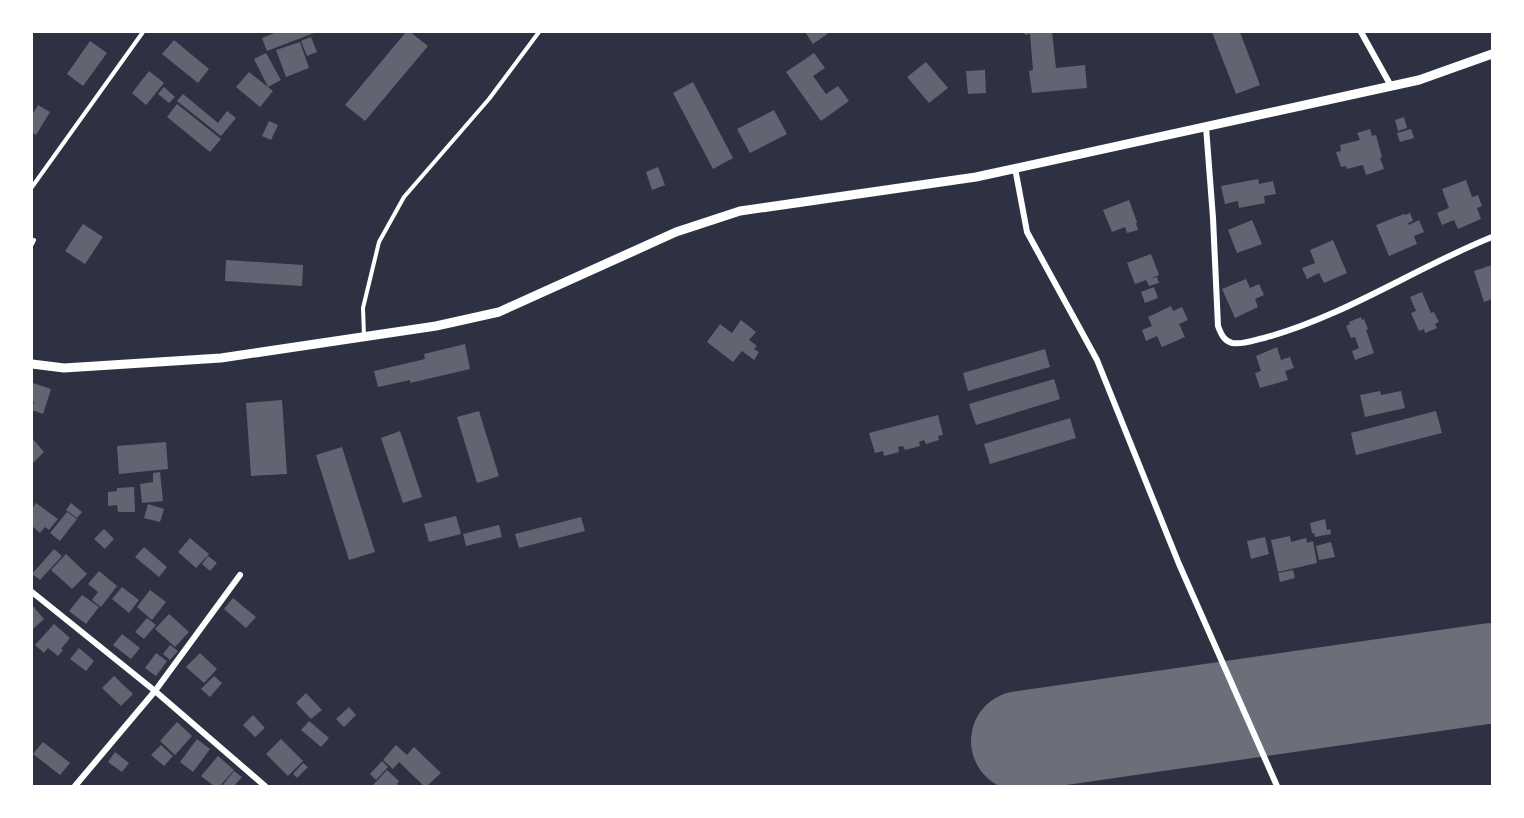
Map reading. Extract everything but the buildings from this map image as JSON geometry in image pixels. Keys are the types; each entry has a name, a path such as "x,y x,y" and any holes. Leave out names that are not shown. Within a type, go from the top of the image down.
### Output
{"street":[{"path":"1361,32 1391,86"},
{"path":"32,364 64,368 221,358 436,326 499,312 676,232 740,210 976,177 1419,80 1492,54"},
{"path":"1206,127 1218,326 1222,336 1231,343 1243,343 1281,333 1330,315 1492,237"},
{"path":"1015,168 1027,232 1097,360 1179,564 1277,786"},
{"path":"75,786 155,691 240,575"},
{"path":"32,592 155,691 265,786"}],"lane":[{"path":"32,187 143,32"},
{"path":"364,337 363,308 379,243 404,196 489,99 539,32"}],"runway":[{"path":"1021,741 1492,673"}]}
